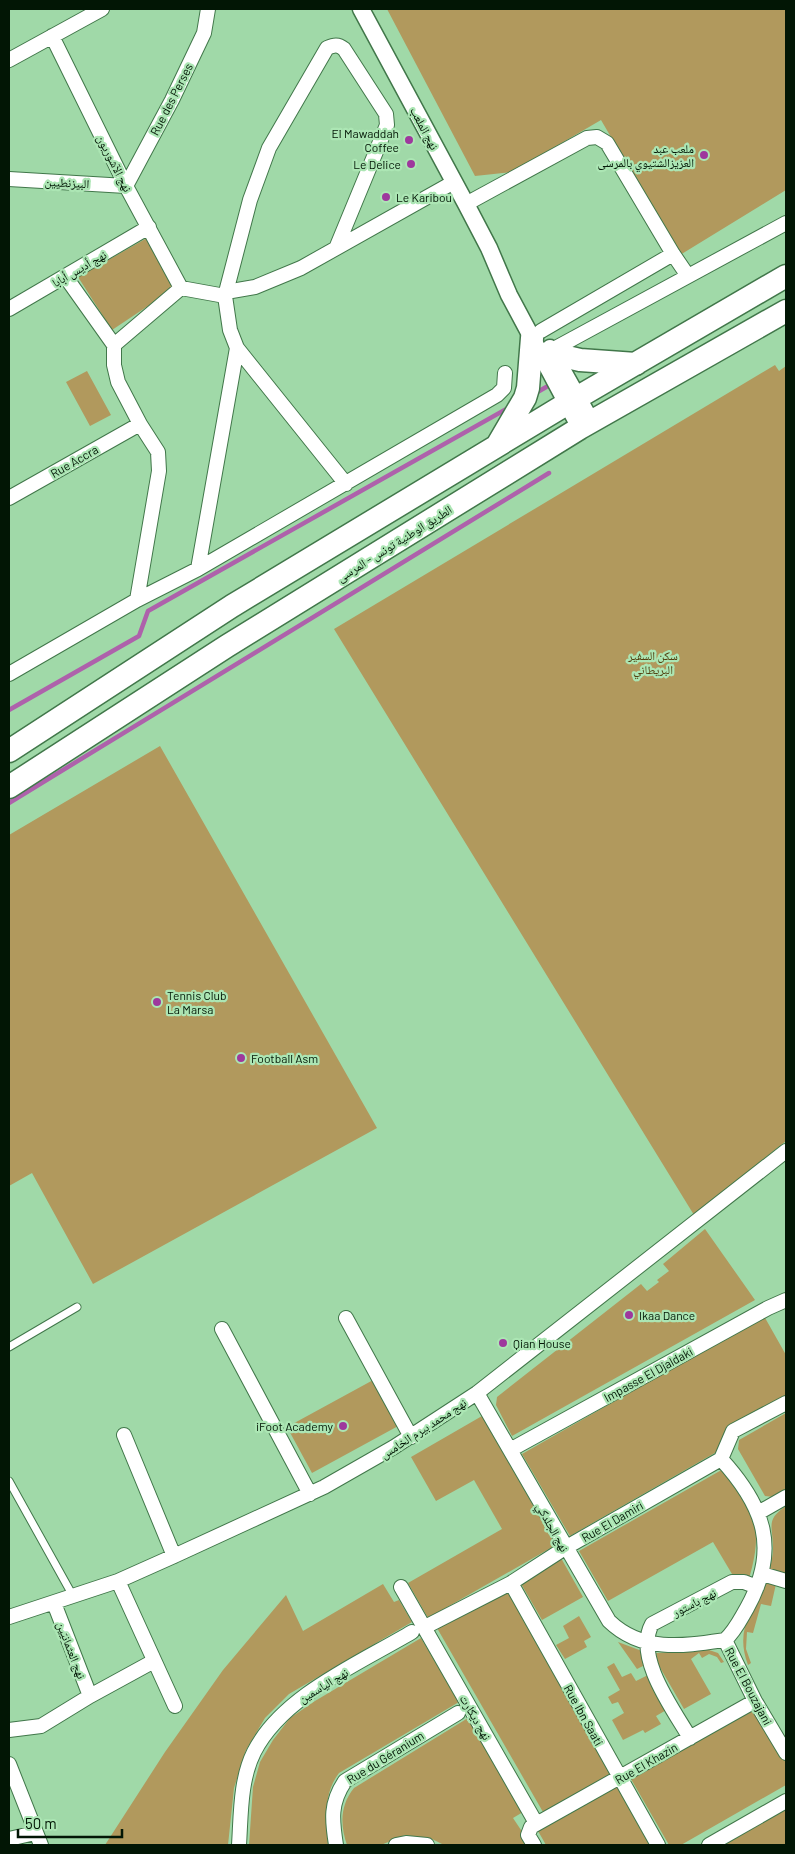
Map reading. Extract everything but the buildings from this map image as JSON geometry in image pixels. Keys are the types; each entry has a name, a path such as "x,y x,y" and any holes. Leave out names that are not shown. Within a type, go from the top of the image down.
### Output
{"highway":[{"path":"9,751 232,606 573,400 786,276"},
{"name":"الطريق الوطنية تونس - المرسى","path":"9,787 227,646 585,425 786,311"},
{"path":"496,447 525,398 536,335"},
{"path":"553,352 580,360 637,364"}],"street":[{"path":"9,60 102,9"},
{"name":"Rue des Perses","path":"126,186 172,100 204,33 208,9"},
{"name":"نهج الملعب","path":"361,9 489,248 509,295 536,335 573,400"},
{"name":"نهج الآشوريون","path":"52,36 126,186 181,288"},
{"path":"337,246 387,125 386,114 340,45 327,48 269,148 250,200 225,294 230,330 237,348 346,484"},
{"path":"466,204 587,138 597,137 606,143 688,276"},
{"name":"البيزنطيين","path":"9,179 126,186"},
{"path":"114,345 181,288 225,294 262,284 301,268 337,246 454,182"},
{"path":"553,352 786,223"},
{"name":"نهج أديس أبابا","path":"9,309 149,227"},
{"path":"536,335 673,254"},
{"path":"65,276 114,345 114,365 118,382 140,424 158,452 159,471 137,600"},
{"name":"نهج الملعب","path":"536,335 553,352 585,425"},
{"path":"198,569 237,348"},
{"path":"9,674 137,600 198,569 498,395 504,388 505,373"},
{"name":"Rue Accra","path":"9,498 140,424"},
{"name":"نهج محمد بيرم الخامس","path":"9,1617 118,1581 174,1556 310,1494 411,1437 477,1393 786,1151"},
{"name":"Impasse El Djaldaki","path":"510,1450 768,1308 786,1300"},
{"path":"346,1318 411,1437"},
{"path":"222,1329 310,1494"},
{"name":"نهج الجلدكي","path":"477,1393 609,1622 620,1632 647,1643 690,1646 725,1640"},
{"path":"721,1459 733,1431 786,1403"},
{"path":"124,1435 174,1556"},
{"name":"Rue El Bouzajani","path":"721,1459 735,1475 763,1522 765,1540 760,1581 735,1630 725,1640 755,1701 785,1747"},
{"name":"Rue El Damiri","path":"418,1630 510,1583 565,1548 721,1459"},
{"path":"758,1513 786,1497"},
{"path":"118,1581 175,1706"},
{"name":"نهج باستور","path":"647,1643 647,1633 652,1624 732,1582 786,1581"},
{"name":"Rue Ibn Saati","path":"510,1583 658,1845"},
{"name":"نهج ديكارت","path":"402,1587 418,1630 536,1823"},
{"name":"نهج العثمانيّين","path":"54,1603 90,1696"},
{"name":"نهج الياسمين","path":"239,1845 246,1775 254,1753 277,1719 296,1701 418,1630"},
{"path":"647,1643 651,1668 690,1738"},
{"name":"نهج العثمانيّين","path":"9,1730 42,1726 90,1696 154,1661"},
{"name":"Rue El Khazin","path":"536,1823 755,1701"},
{"name":"Rue du Géranium","path":"336,1845 332,1813 335,1794 345,1781 458,1712"},
{"path":"9,1764 38,1839 9,1839"},
{"path":"708,1845 786,1800"},
{"path":"534,1845 528,1830 536,1823"},
{"path":"396,1845 406,1843 427,1845"}],"lane":[{"path":"9,1348 77,1307"},
{"path":"9,1481 73,1597"}],"green space":[{"name":"ملعب عبد العزيزالشتيوي بالمرسى","path":"387,9 786,9 786,190 680,255 601,120 512,172 475,176"},
{"path":"147,238 175,288 112,330 78,277"},
{"name":"سكن السفير البريطاني","path":"775,365 779,371 786,366 786,1141 694,1215 334,629"},
{"path":"87,371 111,415 90,426 66,382"},
{"name":"Tennis Club La Marsa","path":"160,746 377,1128 93,1284 32,1173 9,1186 9,835"},
{"path":"705,1229 755,1300 512,1436 496,1405 497,1397 641,1284 647,1291 659,1282 657,1280 669,1271 663,1264"},
{"path":"764,1316 786,1355 786,1395 729,1428 720,1450 570,1536 522,1454"},
{"name":"iFoot Academy","path":"375,1379 400,1425 312,1473 287,1427"},
{"path":"786,1413 786,1490 774,1497 765,1496 738,1449 739,1440"},
{"path":"482,1416 556,1545 428,1618 408,1583 502,1529 474,1480 436,1501 411,1457"},
{"path":"725,1468 749,1509 756,1532 754,1560 749,1579 732,1574 713,1542 608,1601 579,1551"},
{"path":"786,1506 786,1575 769,1572 773,1551 773,1520 775,1515"},
{"path":"561,1558 583,1597 542,1620 520,1582"},
{"path":"766,1582 776,1584 771,1606 761,1604 753,1633 747,1632 746,1649 751,1663 748,1665 743,1642 746,1622"},
{"path":"383,1584 394,1602 399,1600 412,1622 289,1694 265,1718 246,1750 234,1788 228,1845 105,1845 165,1752 223,1670 286,1595 303,1631"},
{"path":"507,1588 613,1773 543,1812 437,1628"},
{"path":"579,1616 591,1637 584,1641 587,1647 565,1659 556,1645 569,1638 563,1626"},
{"path":"421,1638 459,1702 339,1773 328,1798 326,1817 328,1845 249,1845 253,1787 260,1762 273,1740 290,1718"},
{"path":"618,1642 642,1651 643,1666 637,1669"},
{"path":"709,1650 718,1653 724,1662 721,1663 717,1657 709,1654 702,1658 699,1653 691,1659 711,1694 684,1709 658,1664 656,1653"},
{"path":"614,1663 622,1677 631,1673 636,1681 648,1675 668,1709 656,1716 661,1724 645,1733 643,1730 623,1740 612,1720 624,1713 618,1702 612,1704 608,1697 620,1690 607,1667"},
{"path":"755,1708 786,1763 786,1785 681,1845 669,1845 631,1779"},
{"path":"468,1718 523,1812 513,1818 531,1845 444,1845 432,1839 405,1835 381,1845 347,1845 342,1823 346,1801 354,1788"},
{"path":"618,1785 652,1845 546,1845 538,1831"},
{"path":"786,1806 786,1845 717,1845"}],"waterway":[{"path":"534,394 548,386"},
{"path":"9,710 139,636 148,611 510,407"},
{"path":"9,803 549,473"}],"place":[{"name":"El Mawaddah Coffee","path":"409,140"},
{"name":"ملعب عبد العزيزالشتيوي بالمرسى","path":"704,155"},
{"name":"Le Delice","path":"411,164"},
{"name":"Le Karibou","path":"386,197"},
{"name":"Tennis Club La Marsa","path":"157,1002"},
{"name":"Football Asm","path":"241,1058"},
{"name":"Ikaa Dance","path":"629,1315"},
{"name":"Qian House","path":"503,1343"},
{"name":"iFoot Academy","path":"343,1426"}]}
